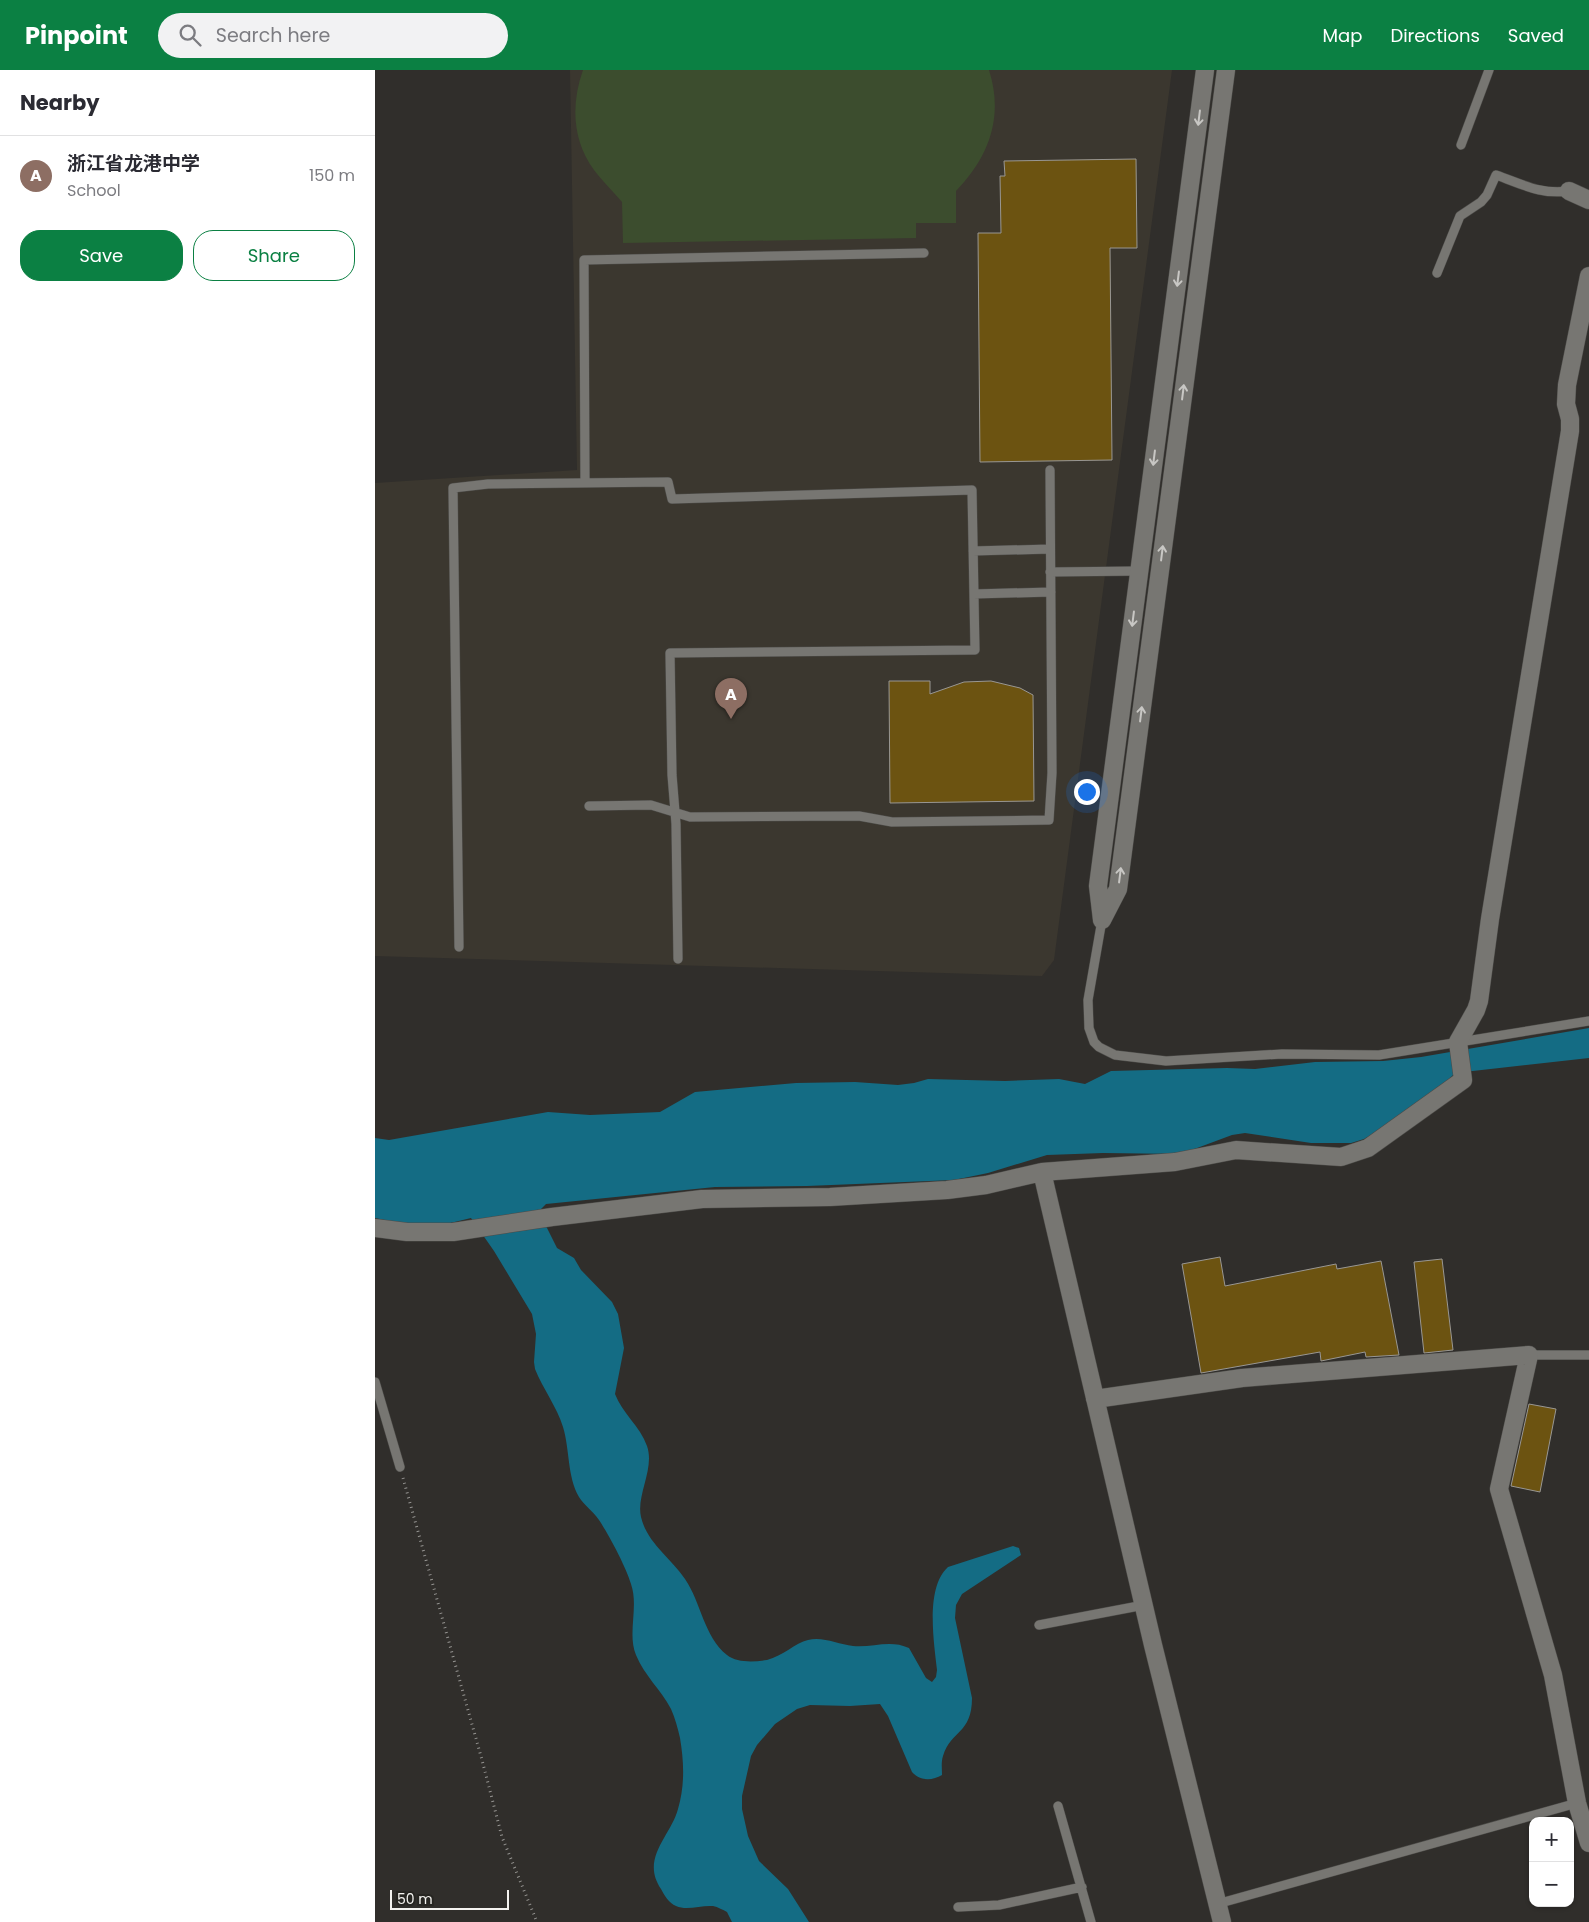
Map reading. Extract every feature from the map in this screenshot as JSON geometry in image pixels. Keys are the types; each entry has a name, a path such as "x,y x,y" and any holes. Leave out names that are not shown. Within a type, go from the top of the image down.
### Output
{"street":[{"path":"1102,920 1098,886 1205,70"},
{"path":"1102,920 1118,889 1226,70"},
{"path":"1569,191 1589,200"},
{"path":"375,1228 430,1233 477,1230 552,1217 702,1199 830,1197 947,1190 986,1185 1042,1172 1175,1162 1236,1150 1335,1157 1352,1154 1368,1148 1463,1080 1459,1042 1479,1001 1490,920 1570,431 1570,419 1566,404 1567,385 1589,276"},
{"path":"1042,1172 1144,1605 1222,1922"},
{"path":"1095,1398 1242,1378 1529,1354 1499,1489 1553,1675 1577,1803 1589,1843"}],"lane":[{"path":"1461,144 1489,70"},
{"path":"1437,273 1460,216 1481,202 1487,195 1495,175 1541,191 1553,193 1569,191"},
{"path":"585,483 584,260 924,253"},
{"path":"589,806 651,805 690,817 859,816 892,822 1049,820 1053,773 1049,470"},
{"path":"459,947 453,488 487,484 668,482 672,499 973,490 975,650 670,653 678,959"},
{"path":"973,551 1050,549"},
{"path":"1050,572 1140,570"},
{"path":"974,594 1051,592"},
{"path":"1102,920 1088,1000 1089,1028 1094,1042 1109,1053 1166,1061 1282,1054 1379,1055 1589,1021"},
{"path":"1529,1354 1589,1355"},
{"path":"375,1382 400,1466"},
{"path":"1039,1625 1144,1605"},
{"path":"1217,1904 1577,1803"},
{"path":"1058,1806 1091,1922"},
{"path":"958,1907 999,1905 1082,1887"}],"path":[{"path":"400,1466 502,1837 537,1922"}],"shaded area":[{"path":"570,70 1172,70 1054,960 1042,976 375,956 375,483 577,470"}],"green space":[{"path":"583,70 989,70 995,104 994,120 985,150 968,178 956,191 956,223 916,223 916,238 623,243 622,202 594,170 581,146 578,134 575,109"}],"water":[{"path":"1589,1028 1589,1058 1455,1073 1445,1083 1387,1126 1364,1139 1351,1143 1311,1143 1245,1133 1232,1135 1181,1154 1103,1153 1047,1155 988,1173 954,1180 807,1186 715,1187 546,1204 541,1209 541,1216 557,1248 574,1258 581,1270 612,1302 618,1314 624,1348 615,1394 644,1439 649,1455 640,1509 644,1526 654,1543 685,1579 713,1639 719,1648 731,1658 741,1661 767,1660 798,1644 813,1639 853,1646 895,1644 909,1648 926,1678 932,1682 936,1677 937,1670 933,1631 934,1601 936,1588 941,1576 948,1567 1013,1546 1019,1548 1021,1555 962,1594 956,1605 955,1618 972,1698 969,1719 951,1741 942,1758 942,1775 926,1779 912,1772 888,1716 880,1704 850,1706 810,1705 797,1709 775,1724 757,1745 751,1756 742,1796 742,1809 748,1836 759,1861 788,1889 809,1922 732,1922 727,1912 717,1907 680,1907 673,1905 669,1901 655,1878 654,1867 655,1857 674,1819 682,1791 683,1774 679,1735 671,1709 643,1669 636,1655 633,1638 633,1593 625,1569 603,1526 581,1500 575,1489 563,1427 535,1369 536,1334 532,1314 494,1251 471,1218 434,1227 413,1226 375,1218 375,1138 389,1140 548,1112 590,1115 660,1112 695,1092 796,1083 855,1082 898,1085 928,1079 1005,1081 1059,1079 1085,1084 1111,1071 1255,1069 1315,1062 1383,1061 1421,1057"}],"building":[{"path":"1136,159 1137,248 1110,248 1112,460 980,462 978,233 1001,233 1000,176 1005,176 1004,161"},
{"path":"889,681 930,681 930,694 964,682 991,681 1020,688 1033,695 1034,801 890,803"},
{"path":"1220,1257 1225,1286 1336,1264 1337,1269 1381,1261 1399,1355 1366,1357 1365,1352 1321,1361 1320,1352 1201,1373 1182,1264"},
{"path":"1442,1259 1453,1350 1424,1353 1414,1262"},
{"path":"1529,1404 1556,1409 1540,1492 1511,1486"}],"place":[{"name":"浙江省龙港中学","path":"731,719"}]}
